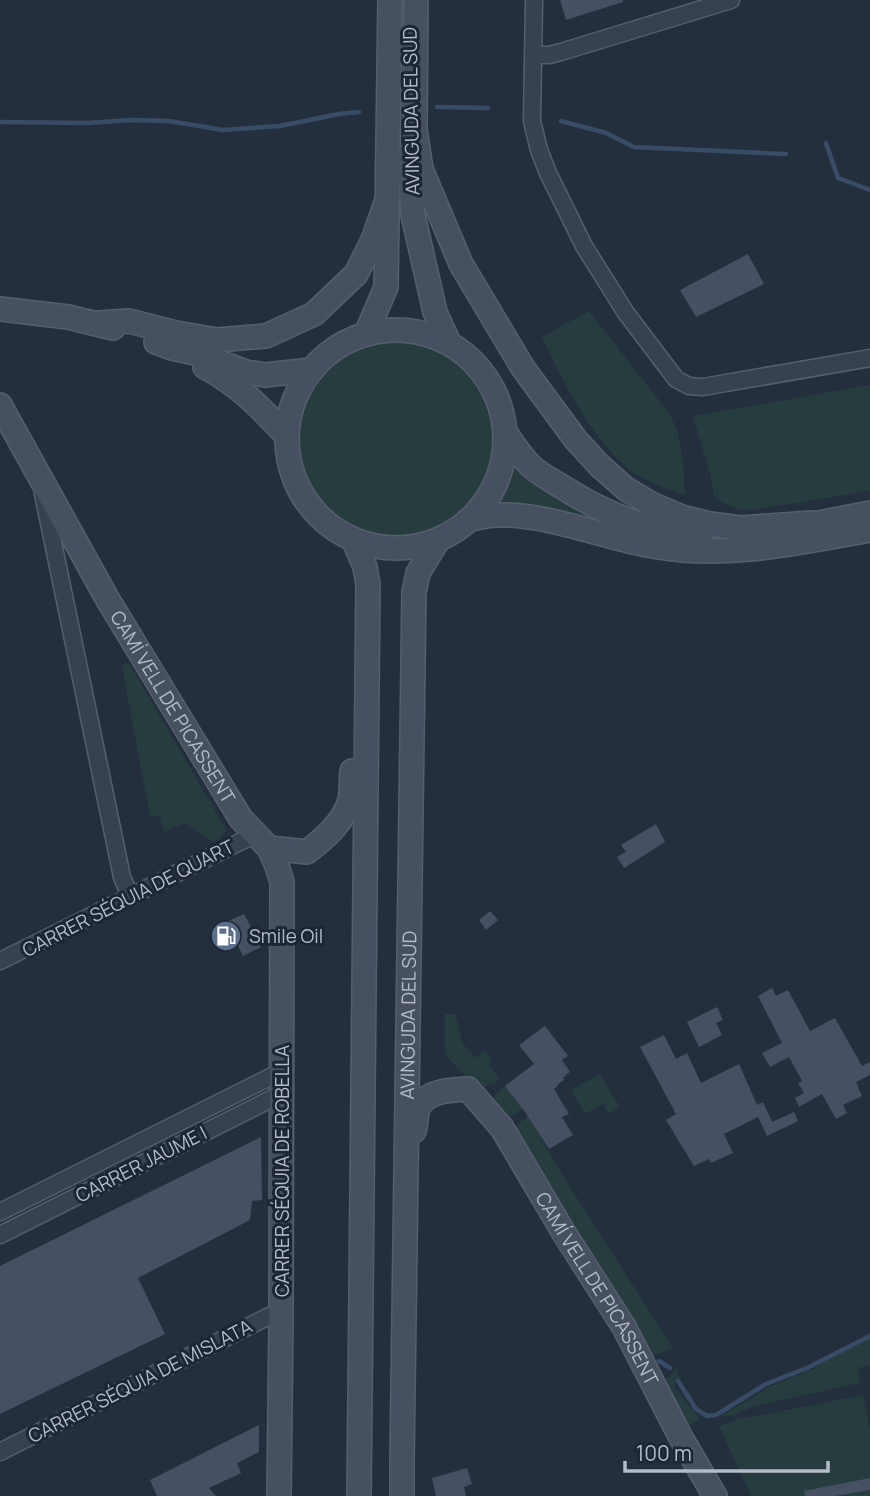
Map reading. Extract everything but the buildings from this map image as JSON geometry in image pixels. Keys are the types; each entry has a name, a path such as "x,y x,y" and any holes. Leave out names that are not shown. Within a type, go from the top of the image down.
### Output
{"main road":[{"name":"AVINGUDA DEL SUD","path":"366,334 386,287 390,0"},
{"name":"AVINGUDA DEL SUD","path":"413,0 407,128 412,215 435,312 449,343"},
{"path":"413,0 415,129 421,169 461,264 523,369 576,440 626,489 653,505 682,517 710,524 740,528 812,523 870,513"},
{"path":"99,323 129,321 218,340 266,336 314,314 356,274 373,240 388,197"},
{"path":"0,309 99,323 265,376 312,370"},
{"path":"0,323 45,314"},
{"path":"394,330 422,333 449,343 477,366 497,397 505,432 503,462 493,490 470,519 438,540 410,548 382,548 354,541 326,524 303,499 290,468 286,435 294,400 312,370 336,348 366,334 394,330"},
{"path":"172,348 221,376 254,400 286,435"},
{"name":"CAMÍ VELL DE PICASSENT","path":"0,405 108,600 241,819 262,841"},
{"path":"505,432 533,468 609,514 643,526 679,534 730,538 781,532 812,523"},
{"path":"470,519 495,514 533,517 659,547 715,551 771,548 870,530"},
{"name":"AVINGUDA DEL SUD","path":"402,1496 414,592 418,573 438,540"},
{"path":"354,541 365,567 368,584 359,1496"},
{"path":"282,881 307,852 339,822 350,799 358,681 368,636"},
{"path":"262,841 307,852"},
{"name":"CARRER SÉQUIA DE ROBELLA","path":"262,841 277,866 282,881 282,1317 279,1496"},
{"name":"CAMÍ VELL DE PICASSENT","path":"406,1150 417,1124 417,1110 422,1102 447,1090 468,1089 502,1128 624,1327 680,1436 715,1496"}],"street":[{"path":"534,0 532,121 539,150 584,246 626,313 676,379 689,386 703,387 870,358"},
{"path":"533,55 561,52 731,0"},
{"name":"CAMÍ VELL DE PICASSENT","path":"40,478 122,877 130,896"},
{"path":"59,569 86,560"},
{"name":"CARRER SÉQUIA DE QUART","path":"0,961 130,896 262,841"},
{"name":"CARRER JAUME I","path":"0,1212 283,1082"},
{"name":"CARRER JAUME I","path":"0,1235 283,1082"},
{"name":"CARRER SÉQUIA DE MISLATA","path":"0,1452 269,1317 282,1317"}],"green space":[{"path":"589,311 669,413 678,433 685,495 643,479 617,458 579,409 559,372 542,337"},
{"path":"396,342 434,350 466,371 487,403 495,441 487,479 466,511 434,532 396,540 358,532 326,511 305,479 297,441 305,403 326,371 358,350"},
{"path":"870,385 870,491 752,510 732,507 714,496 693,416"},
{"path":"514,463 646,533 497,504 506,488"},
{"path":"127,663 226,829 222,837 214,842 185,823 164,832 160,815 150,817 122,667"},
{"path":"445,1014 455,1014 463,1044 476,1058 485,1051 492,1059 488,1064 500,1079 480,1092 445,1054"},
{"path":"600,1074 620,1107 609,1114 603,1104 585,1114 571,1090"},
{"path":"505,1086 523,1109 503,1121 488,1102"},
{"path":"528,1116 673,1348 651,1357 512,1129"},
{"path":"870,1337 870,1365 858,1368 860,1383 754,1406 735,1415 721,1416 768,1387 808,1371"},
{"path":"677,1367 681,1379 674,1383 677,1390 700,1419 684,1428 661,1382"},
{"path":"863,1395 870,1429 870,1496 751,1496 719,1426 735,1420"}],"waterway":[{"path":"437,107 488,108"},
{"path":"0,122 169,121 223,130 280,126 359,112"},
{"path":"561,121 606,133 634,147 786,154"},
{"path":"826,143 838,178 870,190"},
{"path":"678,1381 696,1409 707,1416 716,1415 766,1384 807,1368 870,1336"},
{"path":"659,1361 670,1368"}],"place":[{"name":"Smile Oil","path":"226,936"}]}
